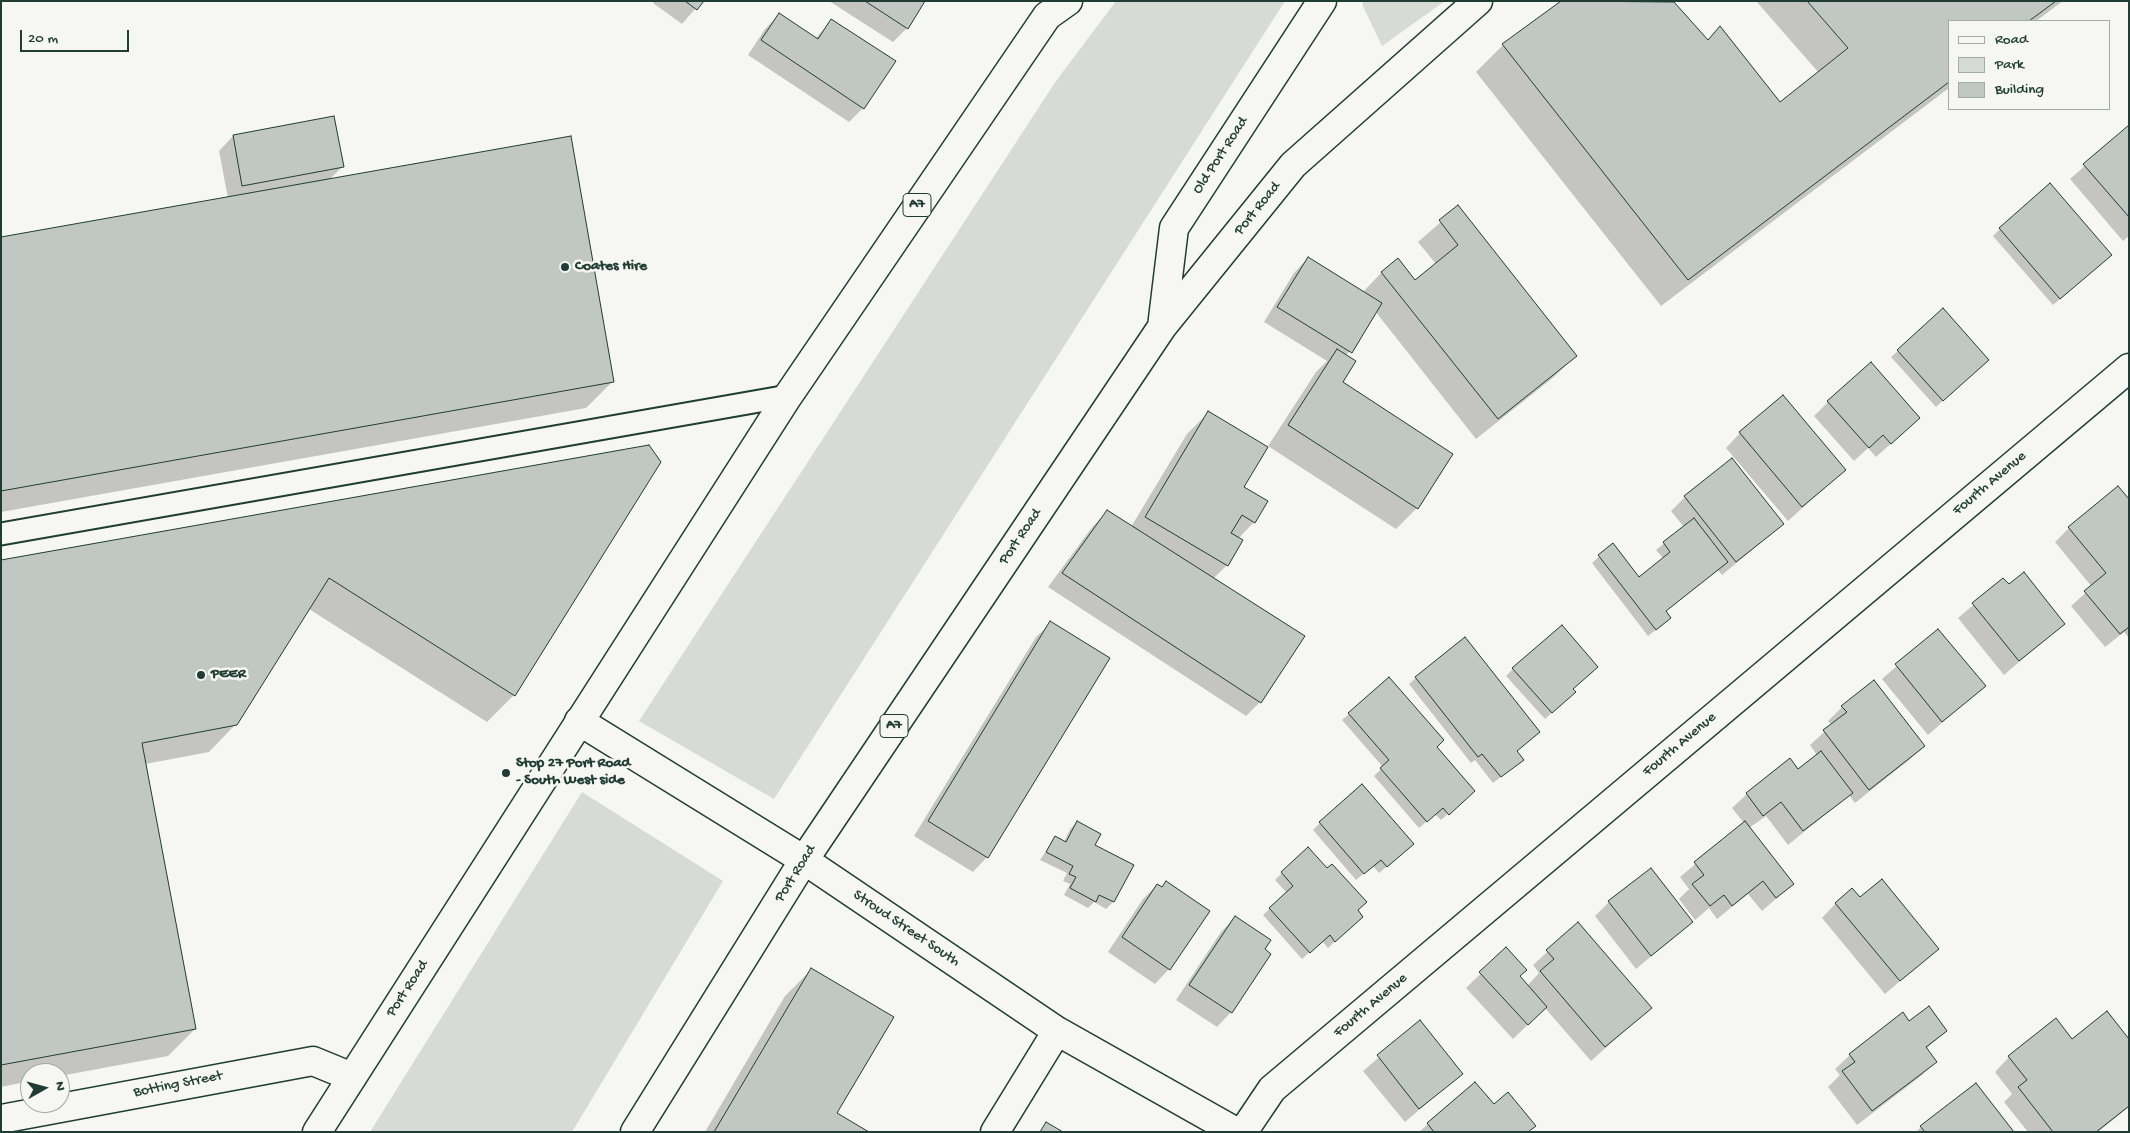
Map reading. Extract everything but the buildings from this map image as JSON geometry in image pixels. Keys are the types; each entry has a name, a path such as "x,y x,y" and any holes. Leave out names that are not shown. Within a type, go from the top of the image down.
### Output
{"main road":[{"name":"Port Road","path":"317,1132 788,396 1047,16 1068,1"},
{"name":"Old Port Road","path":"1162,327 1174,228 1322,1"},
{"name":"Port Road","path":"636,1132 804,860 1162,327 1293,165 1478,1"},
{"name":"Fourth Avenue","path":"1243,1132 1272,1089 2129,368"},
{"name":"Stroud Street South","path":"579,722 804,860 1057,1031 1236,1132"},
{"path":"995,1132 1057,1031"},
{"name":"Botting Street","path":"1,1119 313,1061 352,1076"}],"lane":[{"path":"1,534 788,396"}],"green space":[{"path":"1116,1 1285,1 774,799 639,721 1056,81"},
{"path":"1364,1 1445,1 1382,46 1362,4"},
{"path":"582,792 723,881 572,1132 370,1132"}],"place":[{"name":"Coates Hire","path":"565,267"},
{"name":"PEER","path":"201,675"},
{"name":"Stop 27 Port Road - South West side","path":"506,773"}]}
